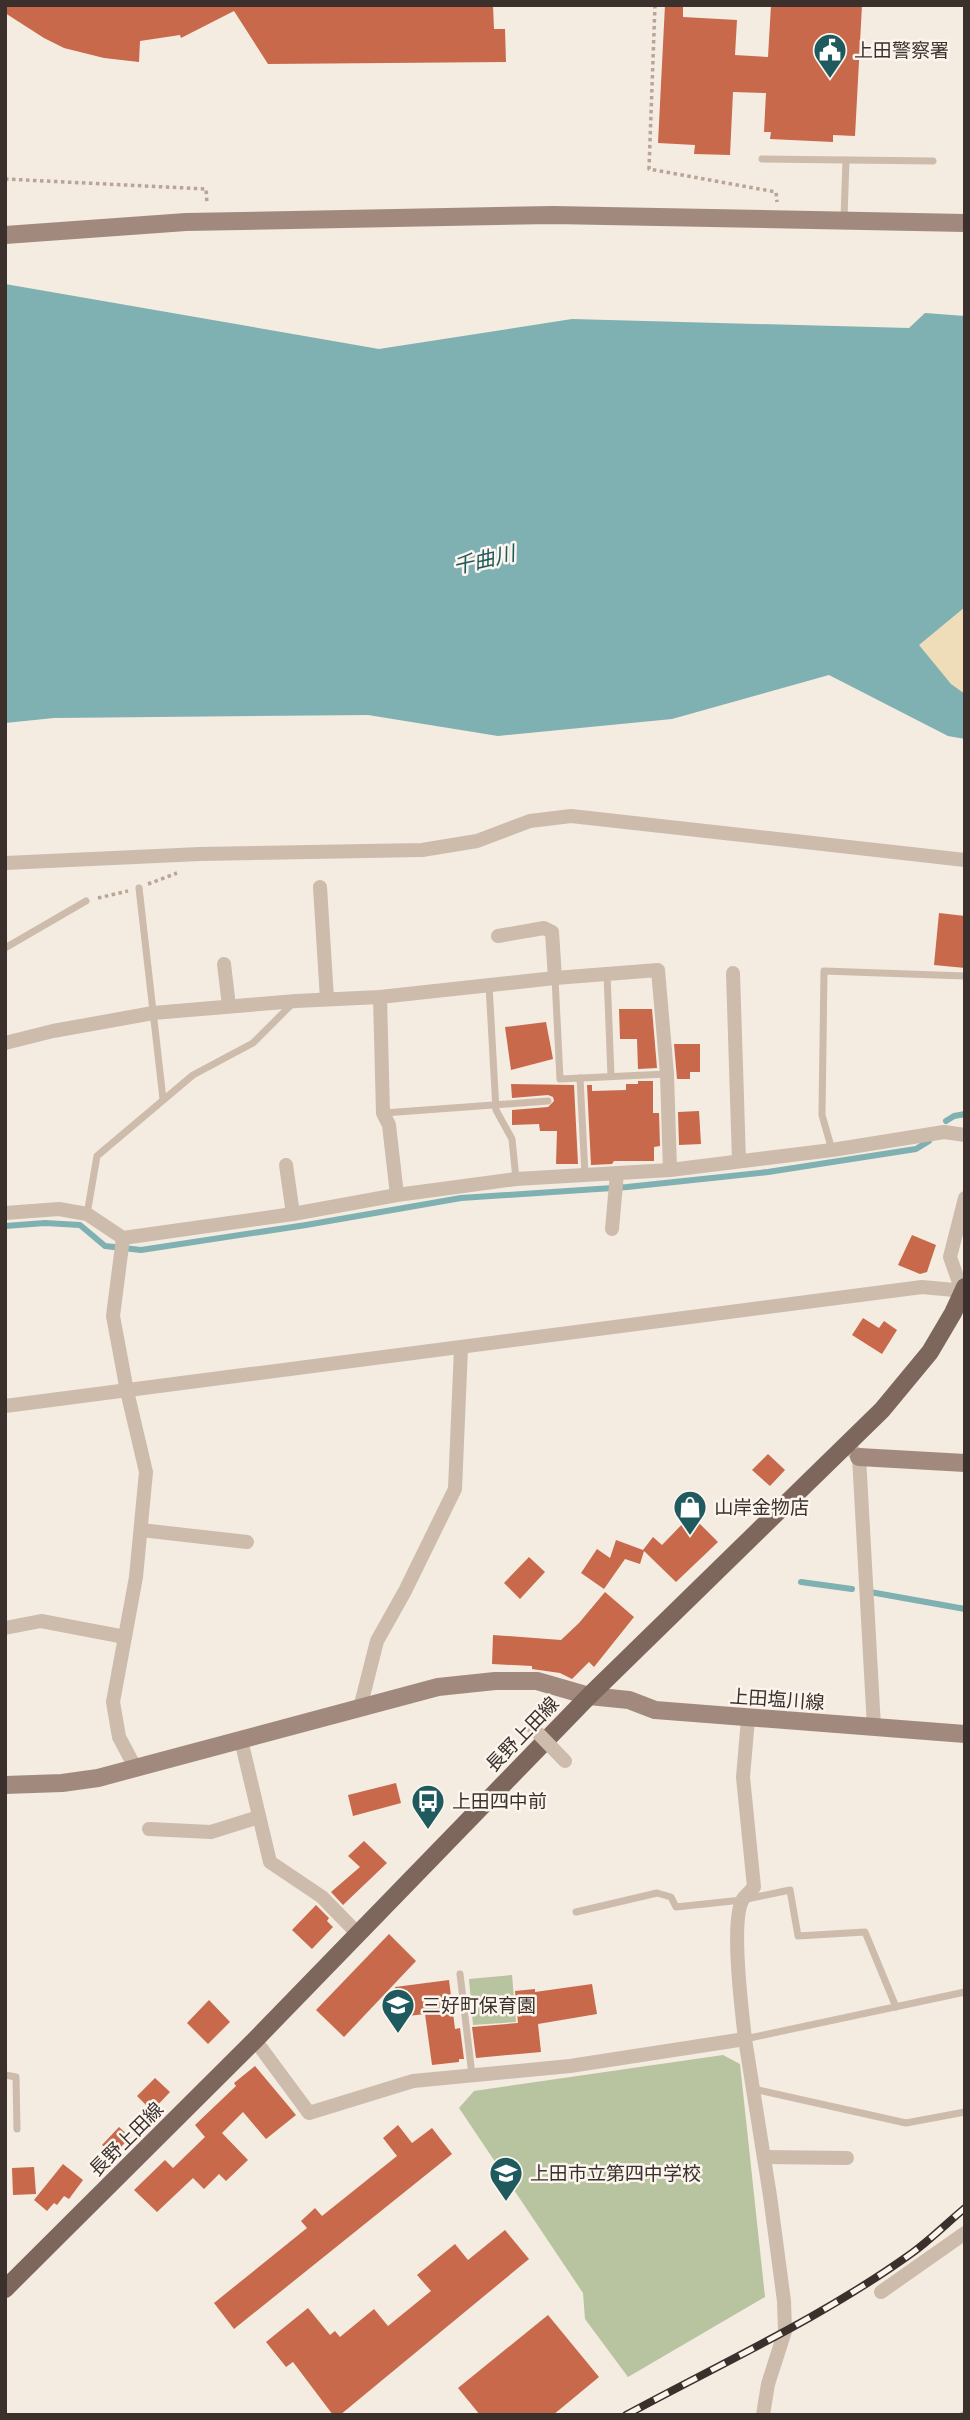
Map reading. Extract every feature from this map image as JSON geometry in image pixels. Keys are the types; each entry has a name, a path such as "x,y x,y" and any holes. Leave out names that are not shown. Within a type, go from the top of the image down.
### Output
{"main road":[{"name":"長野上田線","path":"5,2289 255,2040 589,1696 853,1451 929,1352 964,1290"}],"street":[{"path":"5,235 186,222 553,215 965,223"},
{"path":"5,863 200,854 422,850 477,841 530,821 570,816 965,860"},
{"path":"320,887 327,999"},
{"path":"498,936 544,928 552,932 555,978"},
{"path":"224,964 229,1006"},
{"path":"5,1043 53,1031 153,1013 296,1000 380,997 658,970 667,1074 670,1170"},
{"path":"733,973 739,1161"},
{"path":"380,997 383,1113 389,1125 397,1195"},
{"path":"5,1213 59,1209 87,1214 123,1238 293,1214 397,1195 516,1180 670,1170 832,1150 944,1132 965,1135"},
{"path":"286,1165 293,1214"},
{"path":"612,1230 617,1173"},
{"path":"5,1406 922,1287 964,1290 950,1257 965,1198"},
{"path":"123,1238 113,1316 146,1472 136,1577 113,1702 119,1737 136,1769"},
{"path":"360,1708 377,1641 455,1489 461,1348"},
{"path":"874,1727 853,1451 965,1463"},
{"path":"141,1530 247,1542"},
{"path":"5,1628 41,1621 125,1637"},
{"name":"上田塩川線","path":"5,1785 62,1783 98,1778 438,1687 495,1681 537,1681 589,1696 629,1700 655,1710 965,1734"},
{"path":"748,1719 743,1777 754,1887 742,1900 739,1914 738,1974 745,2039 784,2301 785,2331 768,2384 763,2415"},
{"path":"534,1730 565,1761"},
{"path":"241,1740 270,1862 322,1897 358,1934"},
{"path":"149,1829 211,1832 259,1817"},
{"path":"255,2040 309,2113 413,2081 570,2066 745,2039"},
{"path":"764,2157 847,2158"},
{"path":"881,2292 965,2233"}],"lane":[{"path":"762,159 933,161"},
{"path":"844,221 846,160"},
{"path":"139,888 163,1099"},
{"path":"5,948 86,901"},
{"path":"832,1150 822,1115 824,971 965,976"},
{"path":"607,974 611,1076"},
{"path":"555,978 561,1079 667,1074"},
{"path":"489,985 495,1105 512,1139 516,1180"},
{"path":"87,1214 97,1156 193,1075 253,1043 296,1000"},
{"path":"580,1078 585,1175"},
{"path":"383,1113 548,1101"},
{"path":"576,1912 657,1893 671,1897 676,1907 742,1900 790,1890 798,1936 865,1932 896,2007"},
{"path":"460,1974 472,2076"},
{"path":"745,2039 965,1992"},
{"path":"5,2075 16,2077 17,2130"},
{"path":"753,2089 906,2123 965,2112"}],"path":[{"path":"655,5 649,169 776,192 777,205"},
{"path":"5,179 206,189 207,205"}],"green space":[{"path":"512,1975 516,2022 473,2025 469,1979"},
{"path":"723,2055 740,2064 765,2297 628,2377 585,2319 583,2293 459,2108 474,2091"}],"sand":[{"path":"965,607 965,694 951,684 918,645"}],"water":[{"name":"千曲川","path":"5,284 379,349 572,319 909,328 925,313 965,316 965,607 919,645 951,684 965,694 965,739 948,736 829,675 672,719 498,736 368,715 54,718 5,723"}],"building":[{"path":"5,5 493,5 494,29 505,29 506,62 268,64 234,11 181,38 180,35 140,41 139,62 104,58 64,48 5,13"},
{"path":"665,5 683,5 683,17 737,20 735,55 768,57 771,5 862,5 855,136 833,135 833,142 770,139 771,132 764,132 766,93 733,92 730,155 694,154 695,145 658,143"},
{"path":"939,913 965,916 965,968 934,965"},
{"path":"619,1009 652,1009 657,1068 638,1069 637,1039 620,1039"},
{"path":"546,1022 553,1059 511,1070 505,1027"},
{"path":"674,1044 700,1044 700,1072 690,1072 690,1079 677,1079"},
{"path":"638,1081 653,1081 653,1113 659,1113 660,1146 654,1147 654,1161 614,1161 612,1164 591,1165 587,1085 592,1085 592,1091 626,1090 626,1084 638,1084"},
{"path":"511,1084 574,1085 578,1164 556,1164 557,1131 540,1131 539,1124 512,1125 512,1110 548,1107 554,1101 553,1097 548,1095 512,1098"},
{"path":"699,1111 701,1144 679,1145 678,1112"},
{"path":"912,1235 936,1245 927,1272 920,1274 898,1265"},
{"path":"863,1318 879,1328 884,1321 897,1330 882,1354 852,1335"},
{"path":"768,1454 785,1470 770,1486 752,1470"},
{"path":"691,1515 718,1542 676,1582 644,1551 640,1564 625,1559 604,1589 581,1573 597,1549 610,1558 616,1540 643,1550 653,1537 662,1545"},
{"path":"529,1557 545,1572 520,1599 504,1583"},
{"path":"605,1592 634,1617 594,1667 589,1662 572,1679 560,1673 532,1669 532,1666 492,1664 493,1635 561,1640"},
{"path":"396,1783 401,1803 353,1816 348,1795"},
{"path":"364,1841 387,1863 343,1905 331,1892 360,1867 348,1856"},
{"path":"316,1905 329,1918 327,1921 333,1927 312,1949 292,1930"},
{"path":"389,1934 416,1961 344,2037 316,2010"},
{"path":"449,1980 455,2029 460,2028 464,2059 432,2065 425,2014 399,2017 395,1987"},
{"path":"592,1984 597,2014 538,2024 541,2052 476,2058 472,2027 518,2023 515,1991 535,1989 535,1992"},
{"path":"209,2000 230,2022 208,2044 187,2023"},
{"path":"255,2066 296,2115 266,2139 243,2112 222,2133 248,2160 226,2181 219,2174 204,2189 193,2178 157,2212 134,2190 165,2160 173,2168 205,2137 195,2125 236,2086 234,2083"},
{"path":"155,2078 170,2092 152,2111 137,2096"},
{"path":"398,2125 412,2143 432,2128 452,2154 234,2329 214,2303 307,2228 301,2221 315,2208 322,2216 397,2156 383,2138"},
{"path":"119,2127 130,2137 114,2155 102,2145"},
{"path":"63,2164 83,2180 69,2199 64,2196 57,2205 54,2203 47,2211 34,2200"},
{"path":"34,2167 36,2194 13,2195 12,2168"},
{"path":"505,2230 529,2259 340,2415 333,2415 293,2362 286,2367 266,2342 308,2308 330,2335 335,2331 340,2337 374,2309 388,2326 431,2291 417,2275 455,2244 468,2260"},
{"path":"548,2315 599,2377 553,2415 480,2415 458,2388"}],"waterway":[{"path":"946,1121 965,1114"},
{"path":"5,1226 45,1223 80,1225 105,1246 141,1250 461,1198 627,1187 768,1172 916,1149 929,1141"},
{"path":"801,1582 852,1589"},
{"path":"870,1592 965,1609"}],"railway":[{"path":"626,2415 843,2298 912,2253 965,2208"}],"place":[{"name":"上田警察署","path":"830,80"},
{"name":"山岸金物店","path":"690,1537"},
{"name":"上田四中前","path":"428,1831"},
{"name":"三好町保育園","path":"398,2035"},
{"name":"上田市立第四中学校","path":"506,2203"}]}
